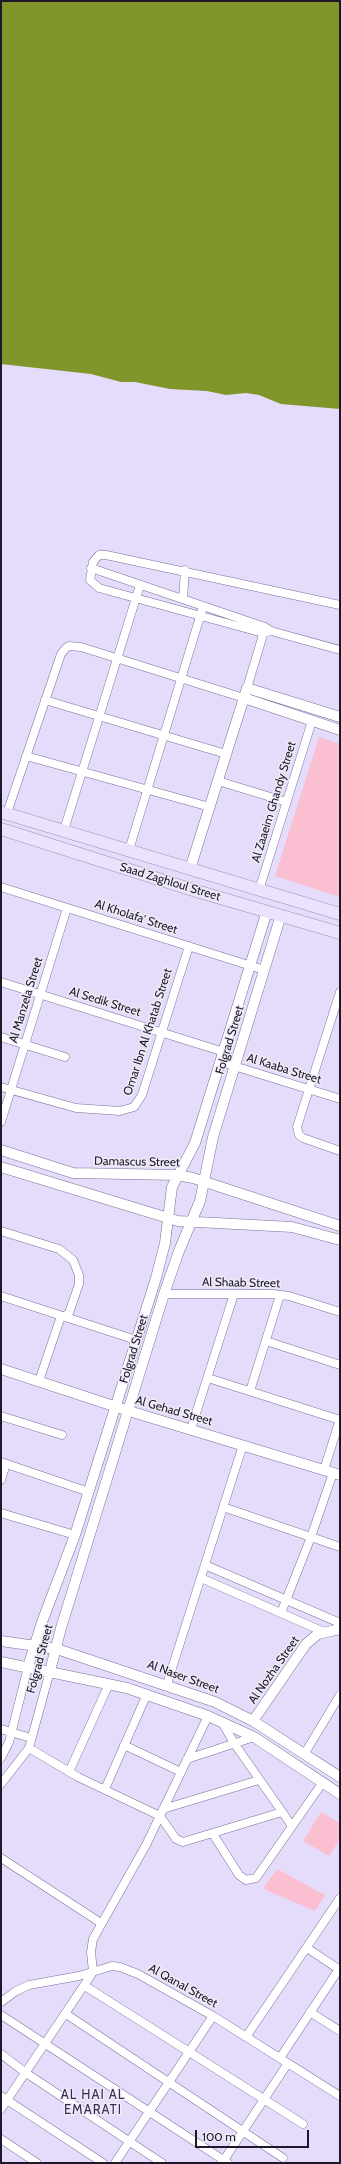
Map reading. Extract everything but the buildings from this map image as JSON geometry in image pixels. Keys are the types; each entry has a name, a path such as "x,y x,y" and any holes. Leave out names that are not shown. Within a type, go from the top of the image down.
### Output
{"main road":[{"name":"Saad Zaghloul Street","path":"4,813 340,914"},
{"name":"Saad Zaghloul Street","path":"1,829 193,890 340,932"},
{"path":"94,859 100,841"}],"street":[{"path":"340,605 106,554 95,557 91,568 90,580 92,584 136,599 266,630 340,650"},
{"path":"91,568 203,606 266,630"},
{"path":"183,599 185,570"},
{"path":"64,830 140,585"},
{"path":"129,850 203,606"},
{"path":"190,869 266,630"},
{"path":"4,813 26,756 61,654 69,646 81,647 181,678 315,709 340,717"},
{"path":"246,693 340,730"},
{"path":"45,700 226,754"},
{"path":"312,720 315,709"},
{"name":"Al Zaaeim Ghandy Street","path":"259,890 312,720"},
{"path":"26,756 210,807"},
{"path":"218,781 287,802"},
{"name":"Al Kholafa' Street","path":"1,887 264,970"},
{"name":"Al Manzela Street","path":"1,1122 67,908"},
{"name":"Folgrad Street","path":"1,1758 9,1742 34,1644 75,1535 116,1407 162,1254 170,1195 177,1175 195,1143 267,911"},
{"name":"Folgrad Street","path":"1,1784 29,1748 57,1648 61,1628 164,1294 200,1201 210,1145 281,915"},
{"name":"Omar Ibn Al Khatab Street","path":"1,1087 76,1108 128,1110 139,1102 188,946"},
{"name":"Al Sedik Street","path":"1,982 224,1052"},
{"path":"340,992 338,1008 308,1089 297,1127 299,1135 307,1140 340,1151"},
{"path":"1,1037 65,1057"},
{"name":"Al Kaaba Street","path":"221,1062 340,1099"},
{"name":"Damascus Street","path":"1,1150 73,1173 177,1175 204,1182 340,1226"},
{"path":"1,1167 167,1218 191,1223 292,1227 340,1240"},
{"path":"1,1231 59,1249 73,1260 79,1275 79,1284 69,1314 60,1319 39,1382"},
{"name":"Al Shaab Street","path":"164,1294 280,1295 340,1312"},
{"path":"191,1429 234,1294"},
{"path":"250,1392 280,1295"},
{"path":"1,1296 136,1340"},
{"path":"266,1341 340,1365"},
{"name":"Al Gehad Street","path":"1,1369 116,1407 332,1473"},
{"path":"208,1378 340,1420 332,1473 311,1537 281,1613"},
{"path":"1,1416 62,1435"},
{"path":"167,1684 243,1445"},
{"path":"1,1480 4,1463 89,1492"},
{"path":"223,1507 340,1547"},
{"path":"1,1513 75,1535"},
{"path":"204,1565 340,1623"},
{"path":"200,1578 324,1632"},
{"name":"Al Nozha Street","path":"253,1721 306,1644 312,1638 324,1632 340,1629"},
{"name":"Al Naser Street","path":"1,1641 57,1648 195,1694 253,1721 305,1753 340,1777"},
{"path":"1,1662 109,1684 147,1694 208,1716 254,1737 340,1794"},
{"path":"69,1772 109,1684"},
{"path":"105,1789 147,1694"},
{"path":"192,1710 190,1702 195,1694"},
{"path":"305,1753 340,1695"},
{"path":"1,2109 4,2098 26,2073 93,1972 91,1952 93,1939 146,1845 208,1716"},
{"path":"222,1722 234,1743 292,1826"},
{"path":"1,1729 31,1738"},
{"path":"187,1759 254,1737"},
{"path":"124,1745 181,1772"},
{"path":"29,1748 69,1772 161,1813 176,1839 182,1842 213,1834 282,1812"},
{"path":"161,1813 259,1780"},
{"path":"213,1834 233,1868 239,1875 249,1880 256,1878 324,1782"},
{"path":"1,1858 102,1923"},
{"path":"246,2037 340,1898"},
{"path":"280,2058 339,1969 307,1948"},
{"name":"Al Qanal Street","path":"1,2002 16,1991 29,1985 93,1972 112,1966 120,1967 138,1974 214,2016 340,2096"},
{"path":"85,1986 303,2124"},
{"path":"310,2012 340,2030"},
{"path":"66,2014 283,2158"},
{"path":"1,2015 225,2162 288,2063"},
{"path":"115,2163 214,2016"},
{"path":"1,2054 26,2073 162,2163"},
{"path":"4,2098 103,2163"},
{"path":"1,2139 37,2163"}],"shaded area":[{"path":"1,1 340,1 340,409 281,404 259,395 246,393 226,395 207,391 170,389 135,382 121,382 91,374 1,364"},
{"path":"319,737 340,744 340,897 275,876"},
{"path":"321,1812 340,1823 340,1839 329,1856 303,1841"},
{"path":"277,1869 325,1895 315,1911 266,1890 264,1887"}],"district":[{"name":"AL HAI AL EMARATI","path":"93,2102"}]}
